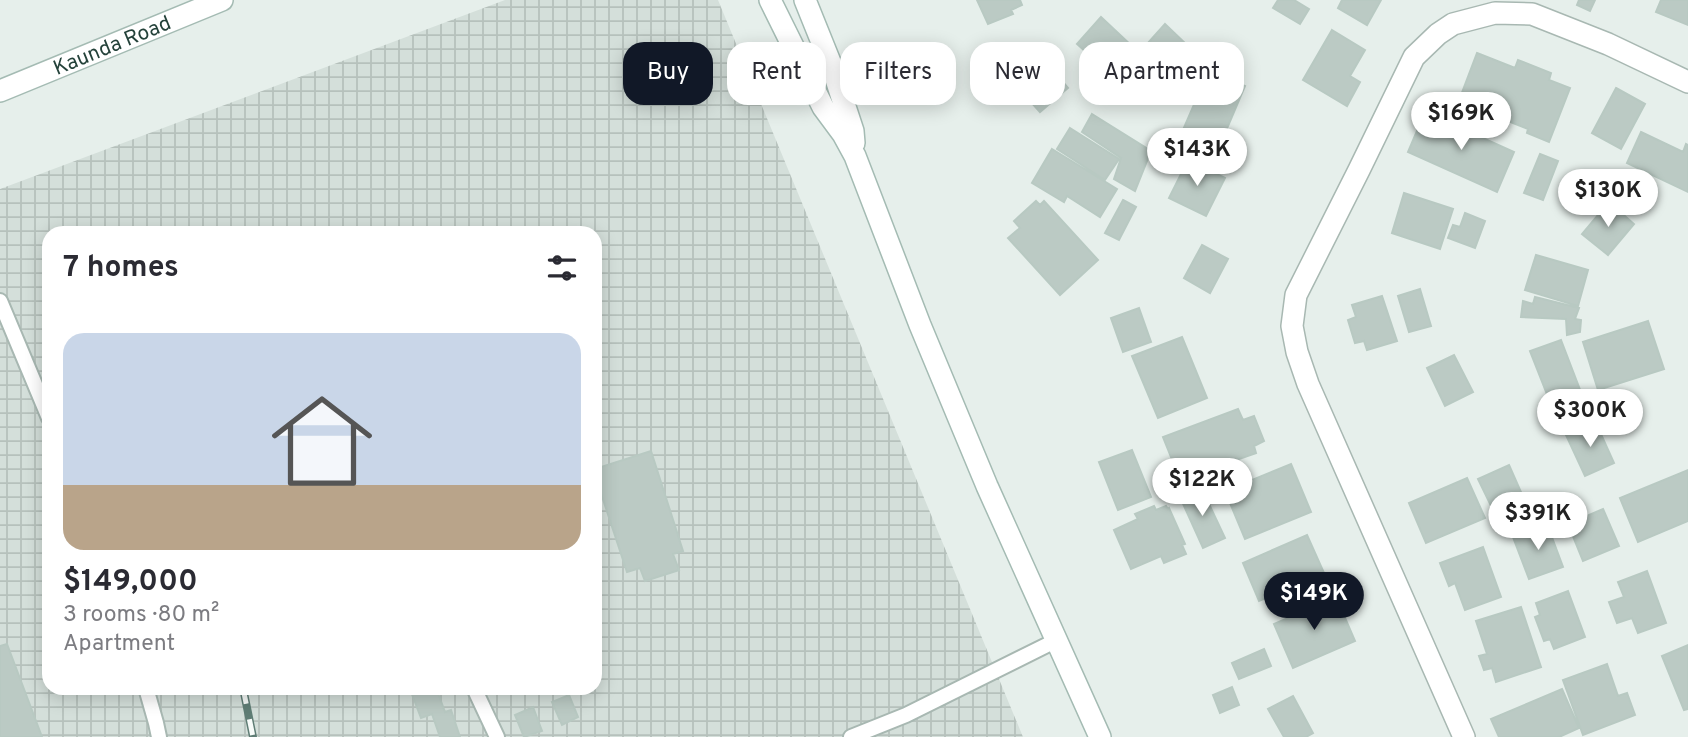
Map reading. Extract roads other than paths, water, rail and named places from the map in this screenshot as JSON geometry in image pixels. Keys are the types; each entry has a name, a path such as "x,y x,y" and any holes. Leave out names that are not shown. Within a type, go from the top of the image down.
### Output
{"main road":[{"name":"Kaunda Road","path":"0,91 222,0"},
{"path":"770,0 823,107 855,156 925,338 987,486 1100,737"},
{"path":"805,0 853,131 855,156"},
{"path":"1464,737 1308,384 1292,326 1296,295 1414,57 1453,23 1495,13 1532,13 1608,44 1688,82"}],"lane":[{"path":"0,302 42,401"},
{"path":"850,737 906,715 1057,640"},
{"path":"148,695 159,737"},
{"path":"477,695 497,737"}],"railway":[{"path":"244,695 253,737"}]}
